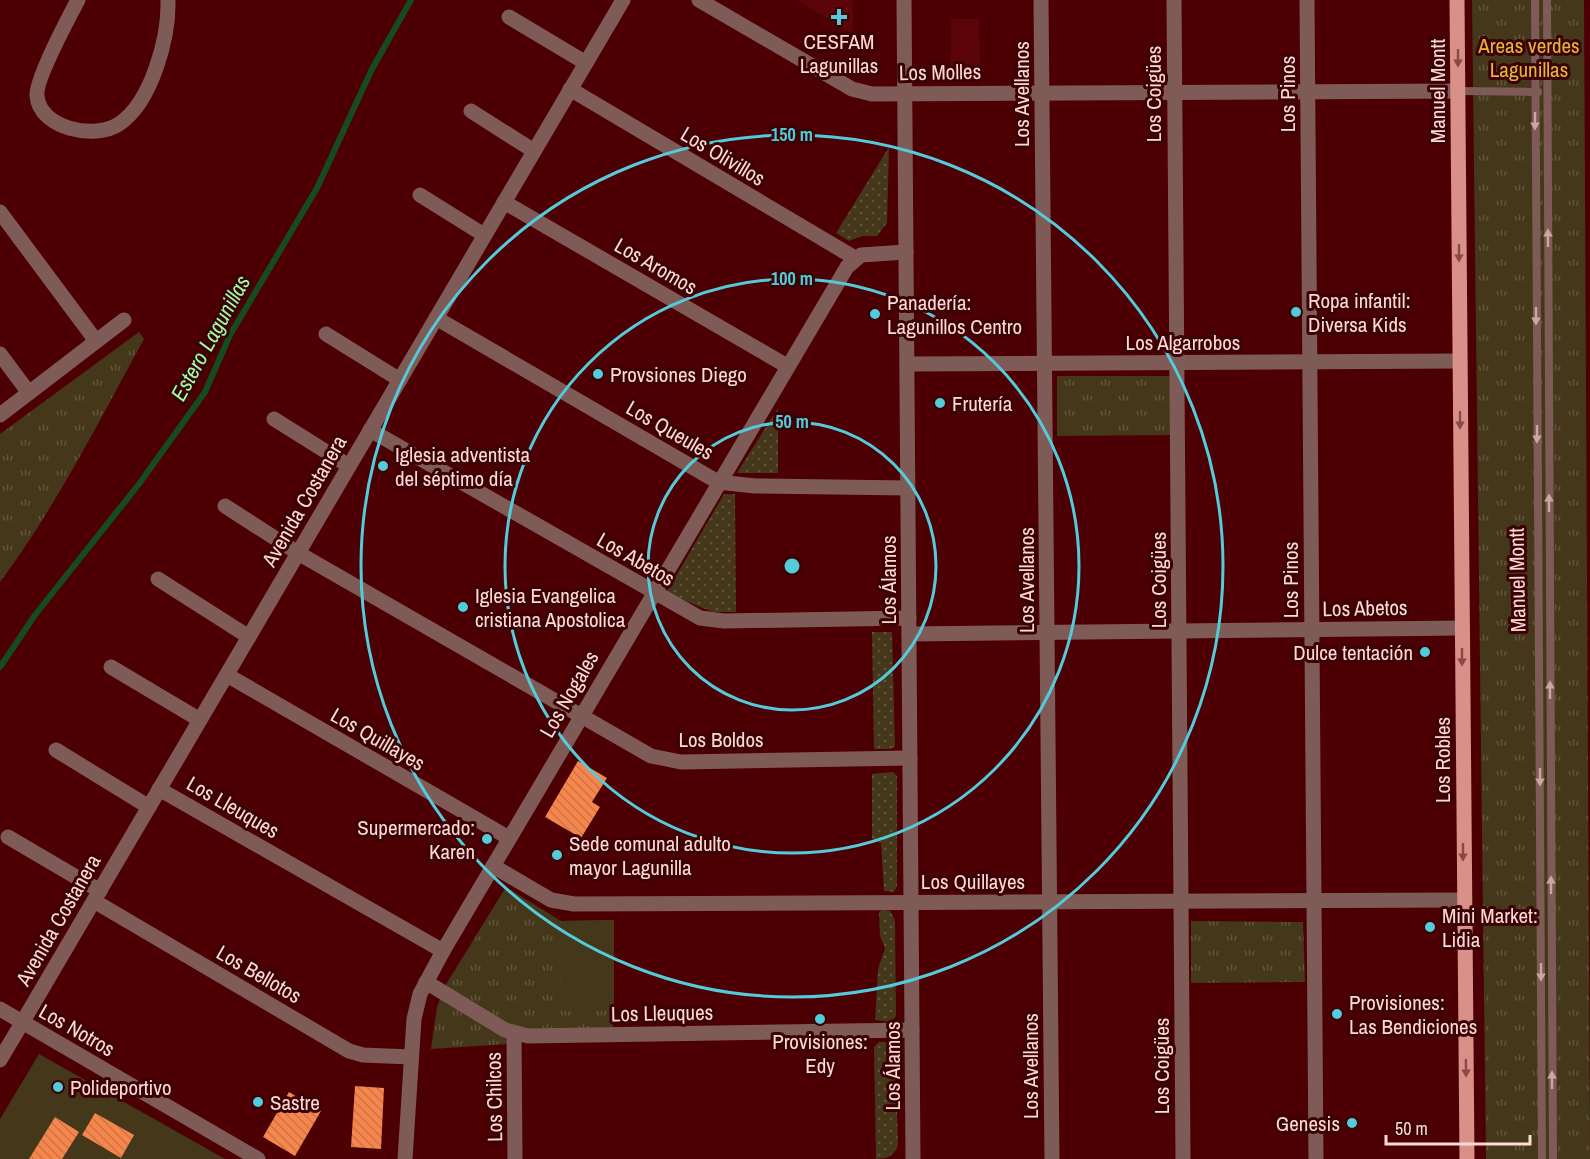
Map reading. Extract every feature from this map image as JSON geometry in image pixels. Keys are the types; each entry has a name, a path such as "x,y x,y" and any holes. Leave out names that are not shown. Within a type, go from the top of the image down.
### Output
{"main road":[{"name":"Manuel Montt","path":"1457,0 1460,361"},
{"name":"Los Robles","path":"1460,361 1467,1159"}],"street":[{"path":"78,0 50,56 36,95 43,113 56,124 89,132 118,124 143,97 161,50 169,18 168,0"},
{"name":"Avenida Costanera","path":"0,1060 622,0"},
{"name":"Los Molles","path":"699,0 852,89 872,94 1458,91"},
{"name":"Los Álamos","path":"904,0 914,1159"},
{"name":"Los Avellanos","path":"1041,0 1052,1159"},
{"name":"Los Coigües","path":"1174,0 1183,1159"},
{"name":"Los Pinos","path":"1307,0 1316,1159"},
{"path":"509,17 586,63"},
{"name":"Los Olivillos","path":"570,89 855,258"},
{"path":"471,111 534,150"},
{"path":"420,195 484,236"},
{"name":"Los Aromos","path":"504,202 788,366"},
{"path":"0,212 96,341"},
{"path":"855,258 873,254 906,252"},
{"name":"Los Nogales","path":"405,1159 416,1008 426,982 718,482 847,267 855,258"},
{"name":"Los Queules","path":"436,318 718,482 755,486 908,488"},
{"path":"0,415 124,320"},
{"path":"326,334 400,380"},
{"path":"0,354 29,393"},
{"name":"Los Algarrobos","path":"907,364 1460,361"},
{"path":"274,419 349,466"},
{"name":"Los Abetos","path":"370,430 688,613 713,620 1048,632 1462,628"},
{"name":"Los Boldos","path":"225,506 298,553 642,752 670,761 910,758"},
{"path":"158,579 249,637"},
{"path":"111,667 200,720"},
{"name":"Los Quillayes","path":"226,675 509,838"},
{"path":"56,750 149,807"},
{"name":"Los Lleuques","path":"159,789 443,951"},
{"name":"Los Bellotos","path":"8,837 97,896 349,1051 363,1055 411,1057"},
{"name":"Los Quillayes","path":"493,866 544,897 566,904 1464,900"},
{"name":"Los Lleuques","path":"426,982 514,1034 528,1036 912,1030"},
{"name":"Los Notros","path":"0,1009 258,1159"},
{"name":"Los Chilcos","path":"514,1034 515,1159"}],"lane":[{"name":"Manuel Montt","path":"1535,0 1542,1159"},
{"name":"Manuel Montt","path":"1547,0 1553,1159"},
{"path":"1458,91 1547,92"}],"shaded area":[{"name":"CESFAM Lagunillas","path":"797,0 853,0 853,34"},
{"path":"951,19 979,19 980,73 951,73"}],"green space":[{"name":"Areas verdes Lagunillas","path":"1472,0 1584,0 1590,1159 1486,1159"},
{"path":"889,147 887,223 877,236 862,236 849,241 836,233"},
{"path":"139,332 144,339 93,432 40,524 0,582 0,434"},
{"path":"1057,376 1171,376 1170,435 1057,436"},
{"path":"778,408 778,473 737,473"},
{"path":"724,494 735,494 736,612 713,612 666,593"},
{"path":"872,632 892,632 895,747 890,749 874,749"},
{"path":"893,772 897,776 897,886 894,892 884,891 881,843 872,839 872,774"},
{"path":"506,887 561,921 614,920 613,1033 516,1030 508,1044 431,1049 437,1007 445,986"},
{"path":"890,911 895,920 896,1016 891,1022 875,1020 878,969 885,948 880,936 879,912"},
{"path":"614,920 614,1011 561,1011 561,921"},
{"path":"1191,921 1303,922 1305,982 1191,983"},
{"path":"879,1042 891,1042 895,1048 898,1145 890,1156 876,1159 874,1047"},
{"name":"Polideportivo","path":"39,1054 225,1159 0,1159 0,1119"}],"building":[{"path":"578,761 607,778 592,802 600,807 581,838 545,817"},
{"path":"355,1086 384,1088 381,1149 351,1147"},
{"path":"289,1092 321,1111 295,1156 263,1137"},
{"path":"95,1113 134,1135 121,1158 82,1135"},
{"path":"55,1117 79,1132 62,1159 29,1159"}],"waterway":[{"name":"Estero Lagunillas","path":"0,667 35,615 139,484 205,392 230,335 317,188 372,69 411,0"}],"place":[{"name":"CESFAM Lagunillas","path":"839,17"},
{"name":"Ropa infantil: Diversa Kids","path":"1296,312"},
{"name":"Panadería: Lagunillos Centro","path":"875,314"},
{"name":"Provsiones Diego","path":"598,374"},
{"name":"Frutería","path":"940,403"},
{"name":"Iglesia adventista del séptimo día","path":"383,466"},
{"name":"Iglesia Evangelica cristiana Apostolica","path":"463,607"},
{"name":"Dulce tentación","path":"1425,652"},
{"name":"Supermercado: Karen","path":"487,839"},
{"name":"Sede comunal adulto mayor Lagunilla","path":"557,855"},
{"name":"Mini Market: Lidia","path":"1430,927"},
{"name":"Provisiones: Las Bendiciones","path":"1337,1014"},
{"name":"Provisiones: Edy","path":"820,1019"},
{"name":"Polideportivo","path":"58,1087"},
{"name":"Sastre","path":"258,1102"},
{"name":"Genesis","path":"1352,1123"}]}
